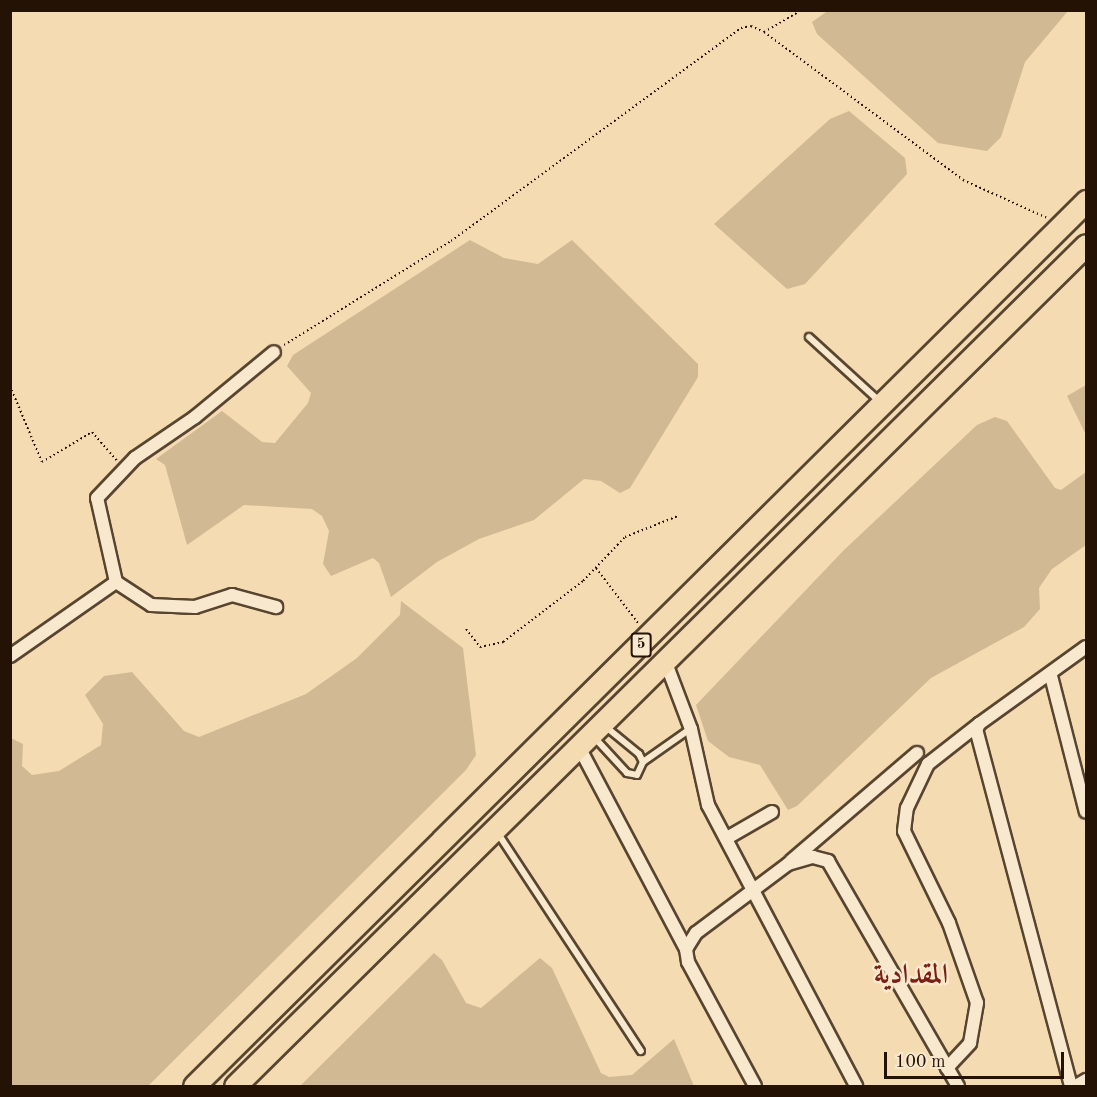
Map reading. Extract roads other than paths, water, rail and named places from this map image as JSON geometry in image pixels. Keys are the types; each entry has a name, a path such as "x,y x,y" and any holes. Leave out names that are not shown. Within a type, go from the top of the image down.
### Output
{"highway":[{"name":"5","path":"194,1086 1086,201"},
{"name":"5","path":"235,1086 666,663 1086,245"},
{"path":"948,338 970,361"}],"street":[{"path":"274,352 124,470 97,498 116,582 151,605 195,607 232,595 276,607"},
{"path":"10,656 116,582"},
{"path":"947,1068 970,1043 977,1003 949,923 904,831 907,808 928,764 979,724 1052,676 1086,647"},
{"path":"666,663 690,729 708,805 856,1086"},
{"path":"1052,676 1086,812"},
{"path":"979,724 978,742 1071,1086"},
{"path":"591,736 686,949 688,962 755,1086"},
{"path":"686,949 696,933 788,864 917,753"},
{"path":"727,838 772,812"},
{"path":"788,864 813,857 828,861 958,1086"},
{"path":"1076,1086 1086,1080"}],"lane":[{"path":"809,337 881,404"},
{"path":"591,736 627,773 637,775 643,762 690,729"},
{"path":"591,736 643,762"},
{"path":"495,829 641,1051"}],"district":[{"name":"المقدادیة","path":"911,976"}]}
